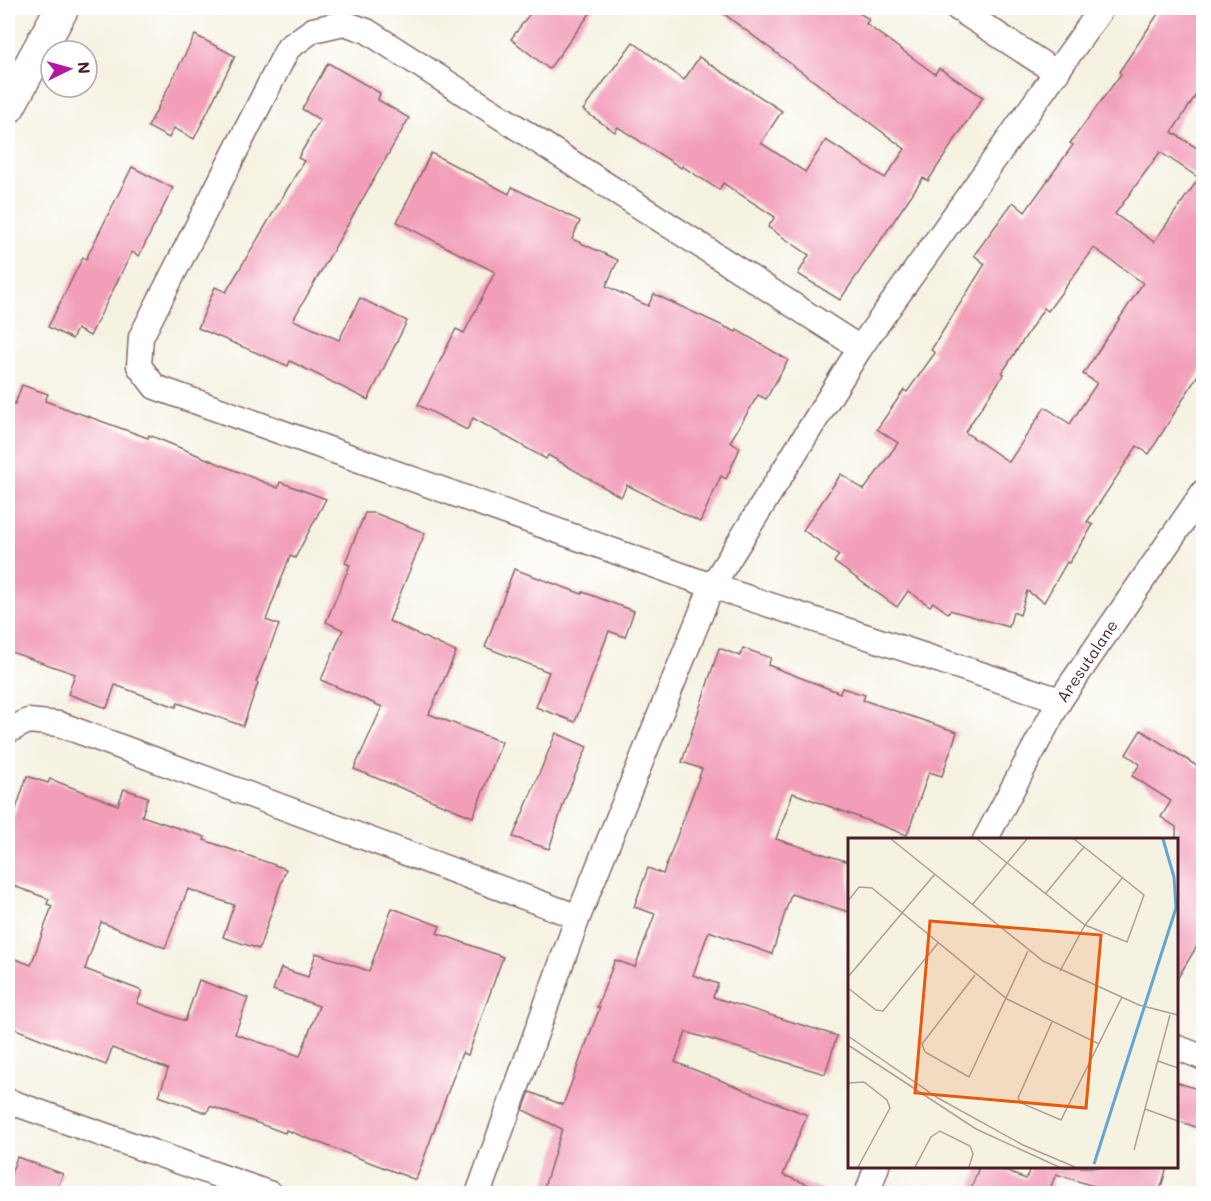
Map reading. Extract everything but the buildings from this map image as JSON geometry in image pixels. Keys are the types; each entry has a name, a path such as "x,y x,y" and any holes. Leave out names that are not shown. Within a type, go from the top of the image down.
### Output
{"main road":[{"path":"8,106 62,8"}],"street":[{"path":"957,8 1056,73"},
{"path":"478,1194 578,917 712,586 860,348 1102,8"},
{"path":"860,348 367,31 344,23 313,30 288,48 141,337 139,366 155,387 712,586 1060,700"},
{"name":"Aresutalane","path":"986,838 1060,700 1203,491"},
{"path":"8,731 28,721 59,724 578,917"},
{"path":"1178,1048 1203,1058"},
{"path":"8,1101 271,1194"},
{"path":"867,1194 877,1168"}]}
